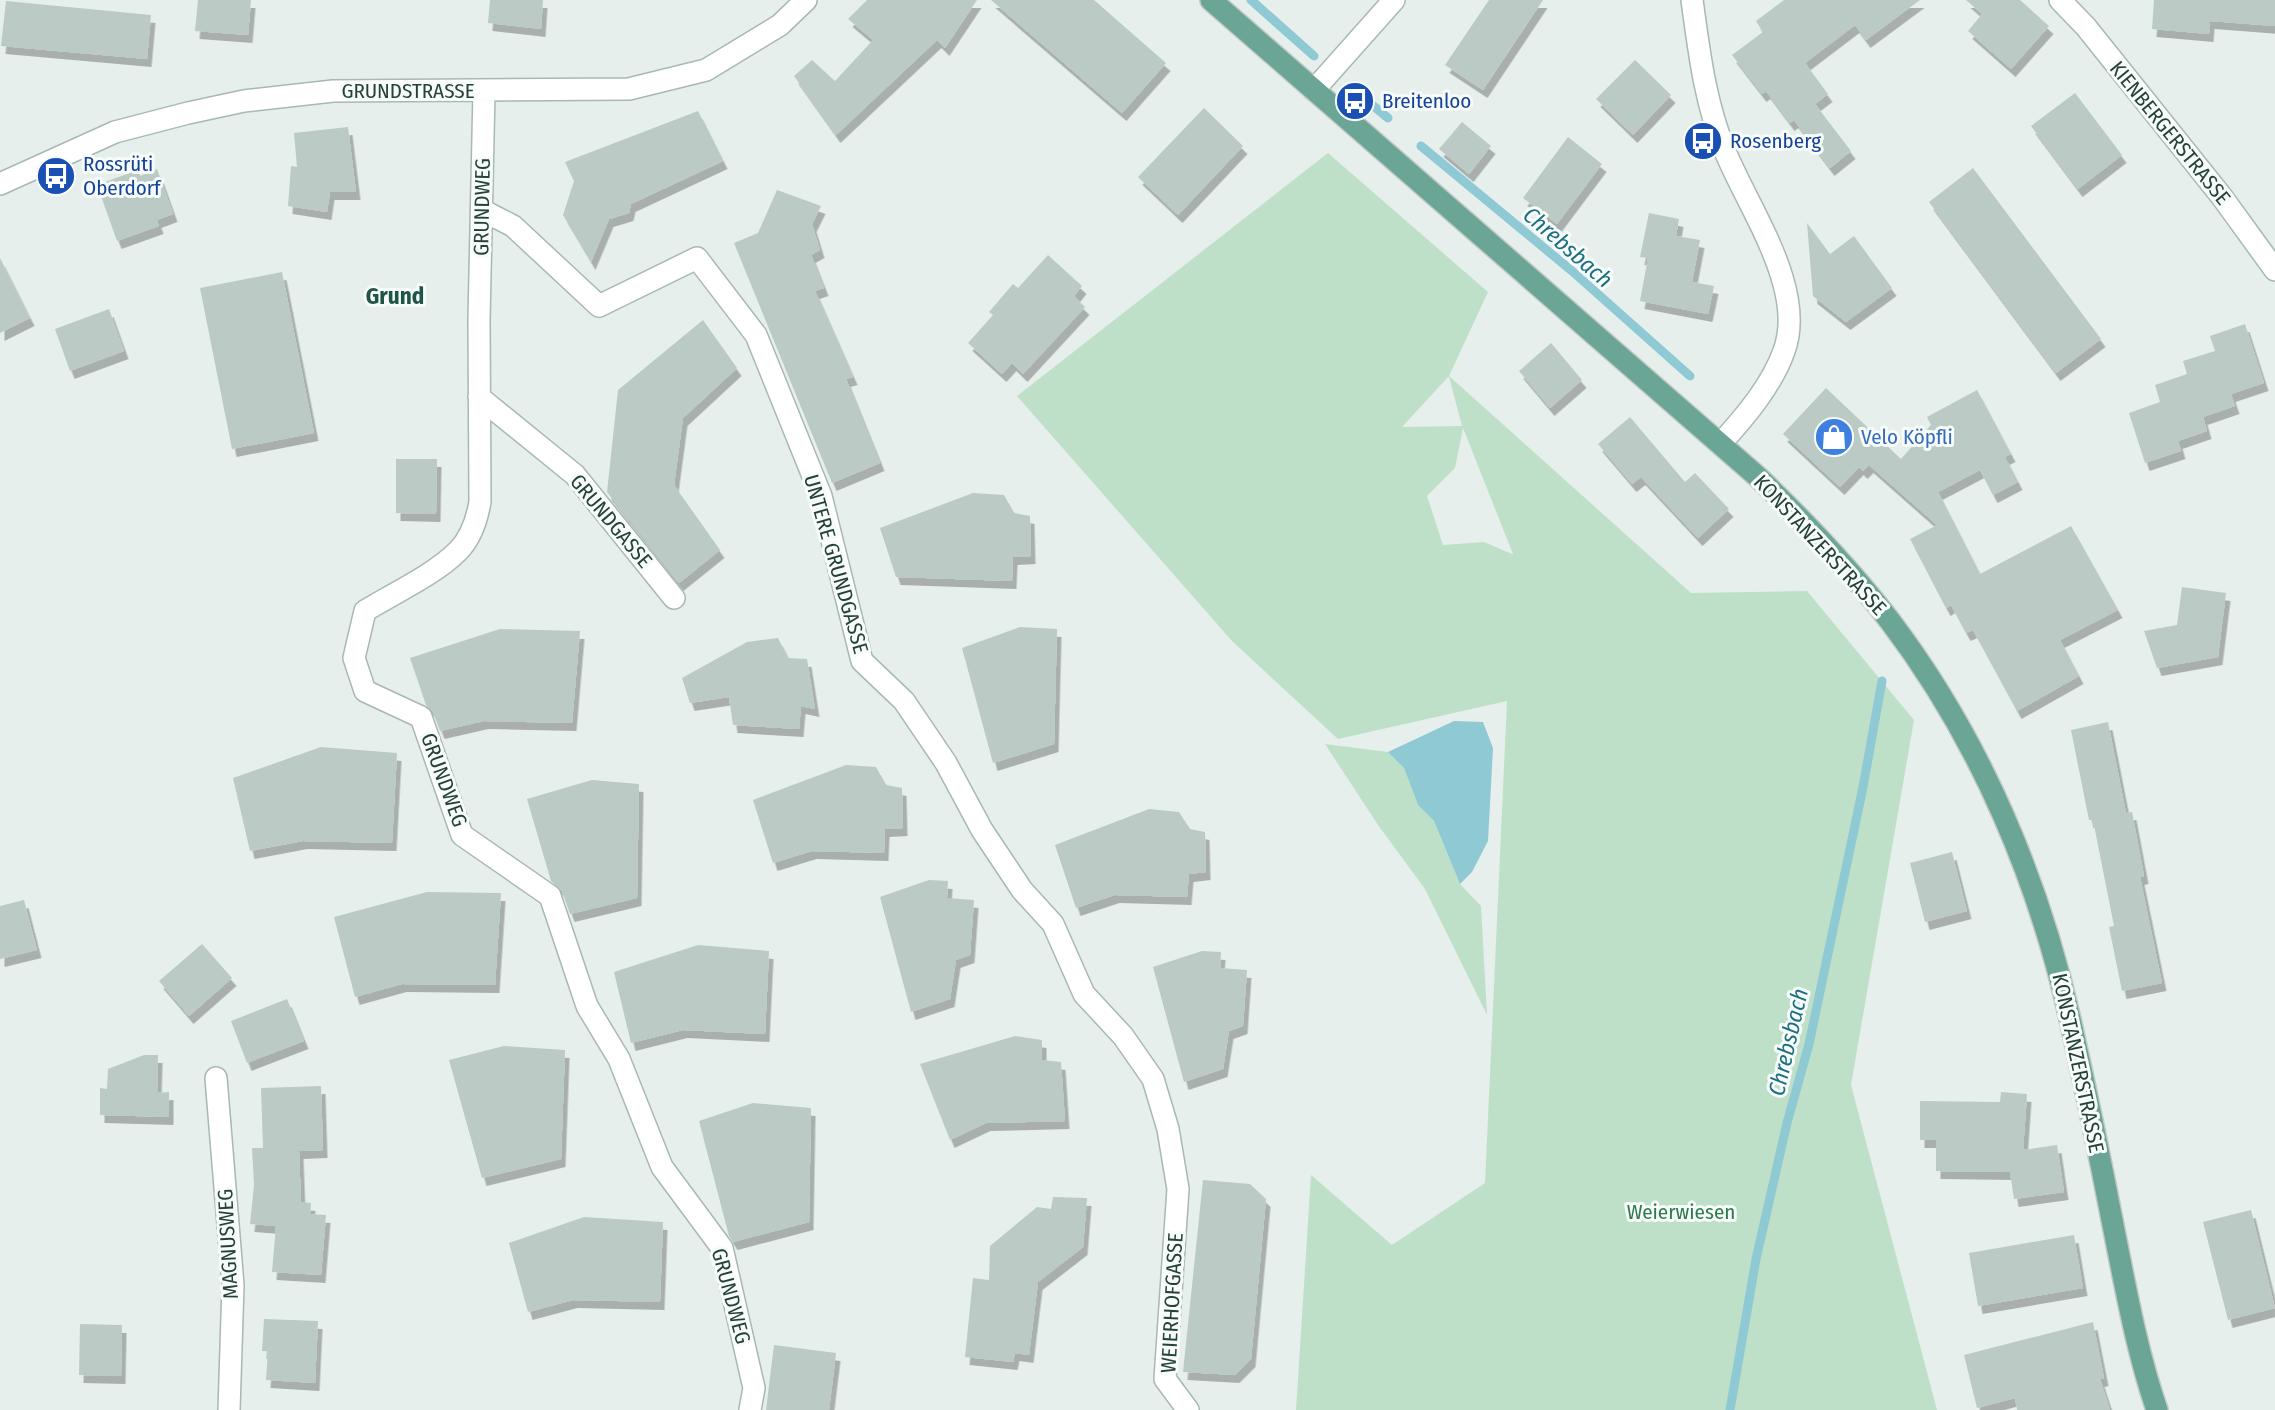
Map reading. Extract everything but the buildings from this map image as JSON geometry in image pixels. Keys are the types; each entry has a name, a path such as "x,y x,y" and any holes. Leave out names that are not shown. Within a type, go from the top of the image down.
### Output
{"main road":[{"name":"KONSTANZERSTRASSE","path":"1211,0 1721,443 1827,546 1891,622 1946,705 1971,750 2009,825 2040,908 2072,1026 2139,1349 2157,1410"}],"street":[{"name":"GRUNDSTRASSE","path":"0,184 115,132 233,104 333,91 629,89 706,70 780,25 806,0"},
{"path":"1314,90 1394,0"},
{"path":"1692,0 1702,69 1720,138 1779,268 1789,302 1790,321 1785,350 1761,393 1721,443"},
{"name":"KIENBERGERSTRASSE","path":"2060,0 2086,27 2222,197 2275,270"},
{"name":"GRUNDWEG","path":"484,91 480,502 473,528 458,551 365,611 354,658 366,691 421,717 462,835 550,896 587,1006 619,1059 662,1167 722,1248 754,1388 750,1410"},
{"name":"UNTERE GRUNDGASSE","path":"482,210 513,226 599,306 697,258 756,335 821,496 862,662 904,701 946,763 982,831 1022,890 1054,924 1084,994 1123,1036 1153,1079 1168,1129 1178,1189"},
{"name":"GRUNDGASSE","path":"479,397 575,475 674,598"},
{"name":"MAGNUSWEG","path":"216,1078 233,1285 229,1410"},
{"name":"WEIERHOFGASSE","path":"1178,1189 1165,1379 1188,1410"}],"green space":[{"name":"Weierwiesen","path":"1328,153 1488,292 1449,376 1691,593 1807,591 1914,720 1851,1085 1937,1410 1296,1410 1311,1175 1392,1245 1485,1183 1507,701 1338,739 1232,641 1017,396","holes":["1448,377 1462,426 1402,427","1463,428 1513,554 1484,542 1443,545 1427,496 1455,468"]},
{"path":"1325,744 1388,752 1404,768 1418,805 1434,821 1460,884 1481,906 1487,1015 1425,889 1378,825"}],"water":[{"path":"1454,721 1483,722 1493,748 1488,841 1472,872 1460,884 1434,821 1418,805 1404,768 1388,752"}],"waterway":[{"name":"Chrebsbach","path":"1251,0 1314,56"},
{"name":"Chrebsbach","path":"1354,90 1388,118"},
{"name":"Chrebsbach","path":"1421,146 1572,271 1690,376"},
{"name":"Chrebsbach","path":"1730,1410 1756,1259 1787,1123 1809,1044 1863,787 1882,681"}],"place":[{"name":"Breitenloo","path":"1355,101"},
{"name":"Rosenberg","path":"1703,141"},
{"name":"Rossrüti Oberdorf","path":"56,176"},
{"name":"Velo Köpfli","path":"1834,437"}],"district":[{"name":"Grund","path":"395,296"}]}
